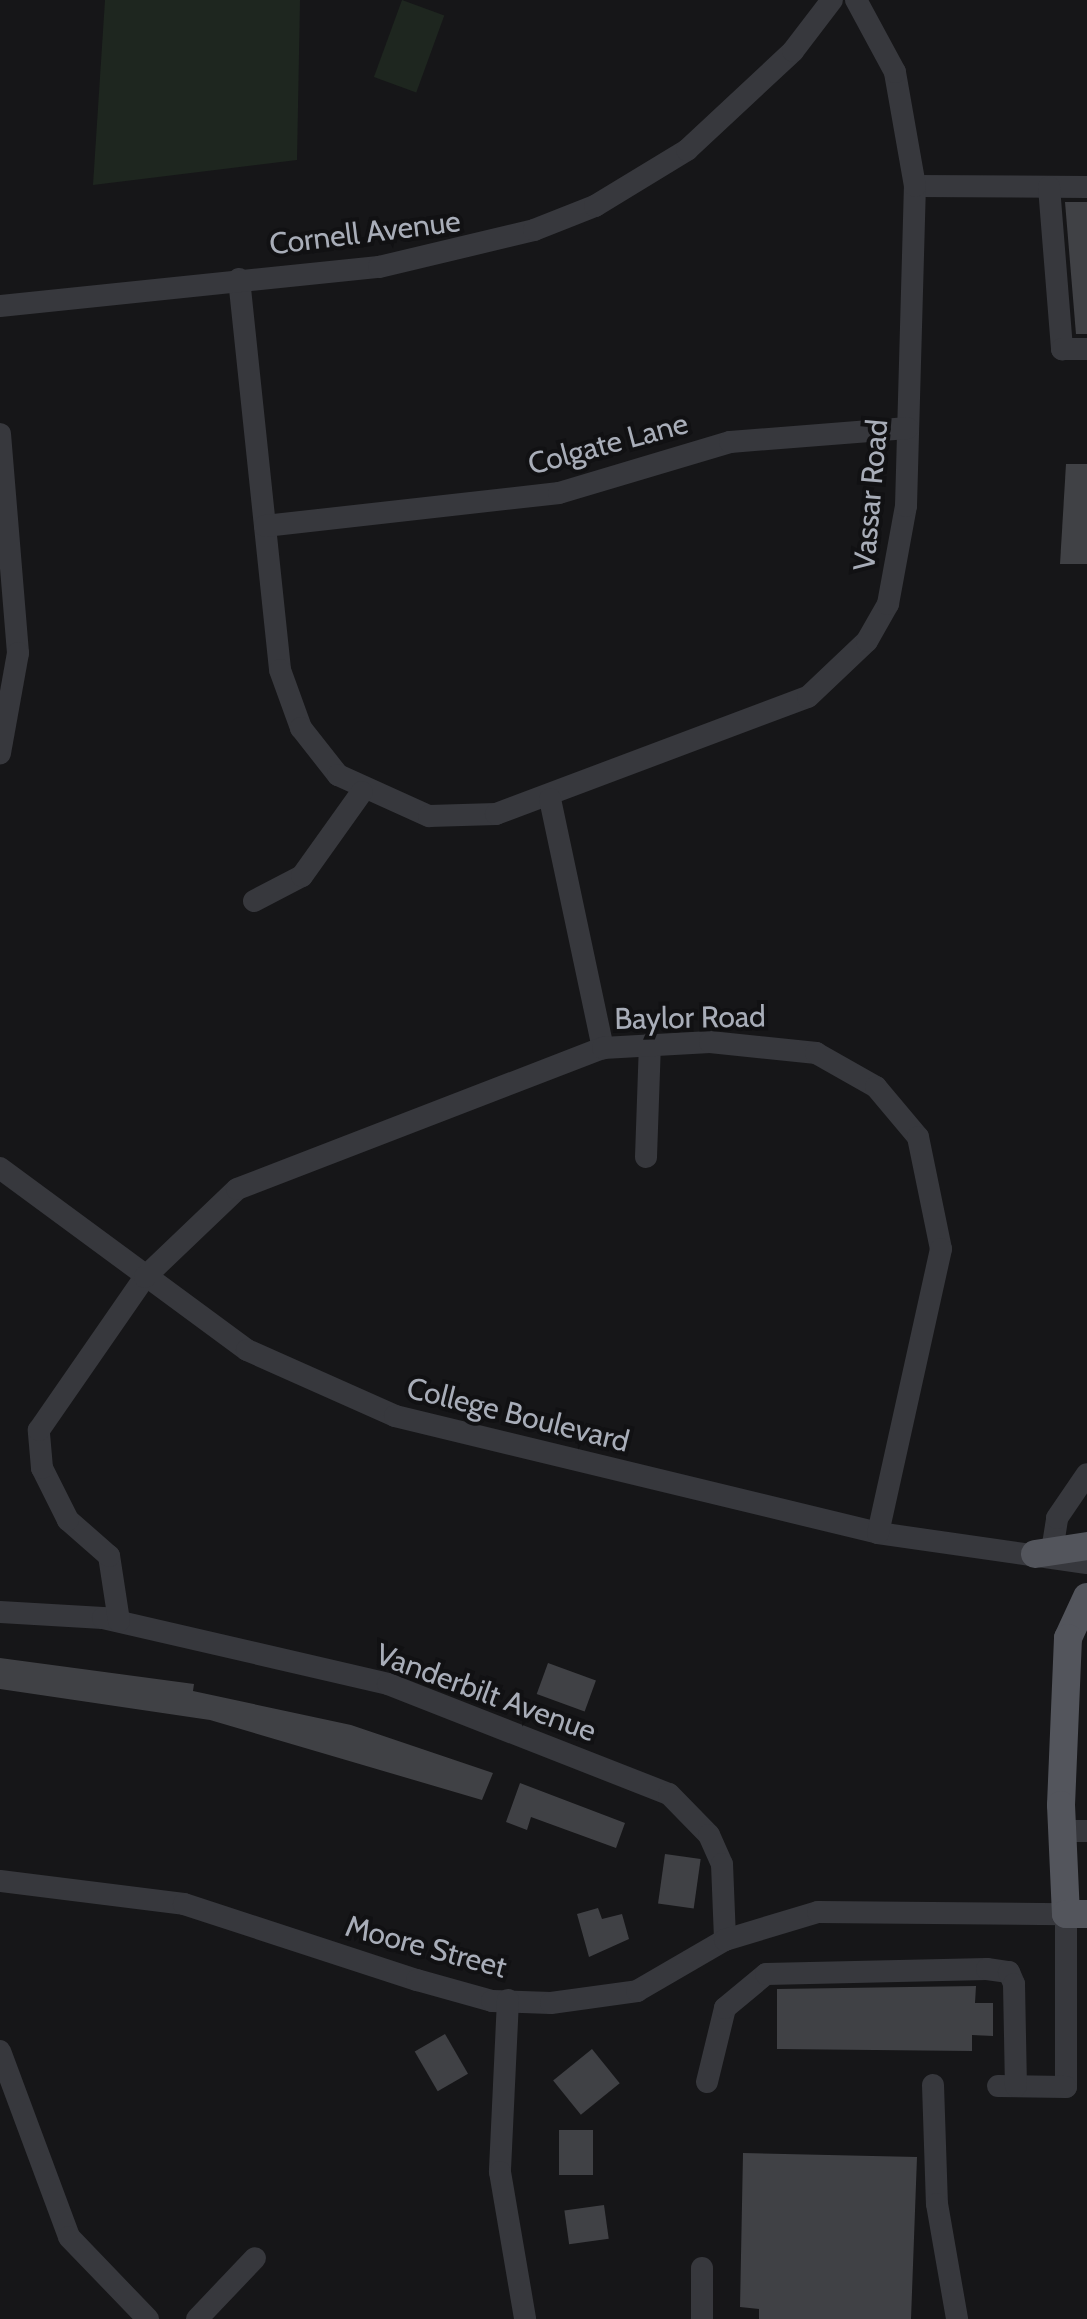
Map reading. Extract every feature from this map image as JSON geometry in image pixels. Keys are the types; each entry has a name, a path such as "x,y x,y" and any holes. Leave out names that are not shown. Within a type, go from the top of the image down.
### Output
{"main road":[{"path":"1043,1553 1087,1546"},
{"path":"1076,1914 1075,1831 1064,1670 1087,1596"}],"street":[{"name":"Cornell Avenue","path":"0,306 436,258 595,206 736,108 832,0"},
{"name":"Vassar Road","path":"239,279 286,694 320,757 362,792 463,818 550,798 792,704 840,672 888,604 902,557 915,186 895,72 856,0"},
{"path":"915,186 1087,186"},
{"path":"1048,186 1062,349 1087,349"},
{"name":"Colgate Lane","path":"265,526 559,493 730,442 907,428"},
{"path":"0,434 5,558 17,677 0,753"},
{"path":"254,901 302,876 362,792"},
{"path":"550,798 603,1048"},
{"path":"646,1157 650,1044"},
{"name":"Baylor Road","path":"119,1622 110,1556 68,1520 42,1468 39,1430 144,1277 237,1190 603,1048 650,1044 816,1053 876,1088 918,1138 941,1249 878,1533"},
{"name":"College Boulevard","path":"0,1168 247,1350 395,1416 878,1533 1043,1553 1087,1563"},
{"path":"1043,1553 1057,1518 1087,1474"},
{"name":"Vanderbilt Avenue","path":"0,1612 119,1622 388,1684 669,1794 709,1835 722,1864 725,1940"},
{"name":"Moore Street","path":"0,1880 184,1904 508,2000 596,2001 637,1991 725,1940 818,1912 1076,1914"},
{"path":"707,2082 725,2008 766,1974 968,1969 1010,1972 1007,2086 1077,2087 1076,1914"},
{"path":"508,2000 500,2172 525,2319"},
{"path":"0,2051 69,2238 148,2319"},
{"path":"934,2085 939,2221 958,2319"},
{"path":"197,2319 255,2258"},
{"path":"702,2268 702,2319"}],"shaded area":[{"path":"105,0 300,0 297,160 93,185"},
{"path":"402,0 444,15 416,92 374,77"}],"building":[{"path":"1065,202 1087,202 1087,334 1076,334"},
{"path":"1066,464 1087,464 1087,564 1060,564"},
{"path":"0,1658 194,1684 193,1691 351,1725 493,1773 482,1800 210,1720 0,1689"},
{"path":"548,1663 596,1680 585,1711 537,1694"},
{"path":"520,1783 625,1823 616,1848 531,1817 527,1830 506,1822"},
{"path":"665,1854 701,1859 694,1909 658,1904"},
{"path":"598,1908 602,1919 622,1914 629,1939 589,1957 577,1914"},
{"path":"976,1986 975,2003 993,2003 993,2036 972,2035 972,2051 777,2049 777,1989"},
{"path":"445,2034 468,2074 438,2091 415,2052"},
{"path":"592,2049 620,2083 581,2115 553,2080"},
{"path":"559,2130 593,2130 593,2175 559,2175"},
{"path":"743,2153 917,2157 911,2319 759,2319 759,2309 740,2307"},
{"path":"604,2205 609,2239 569,2244 564,2211"}]}
